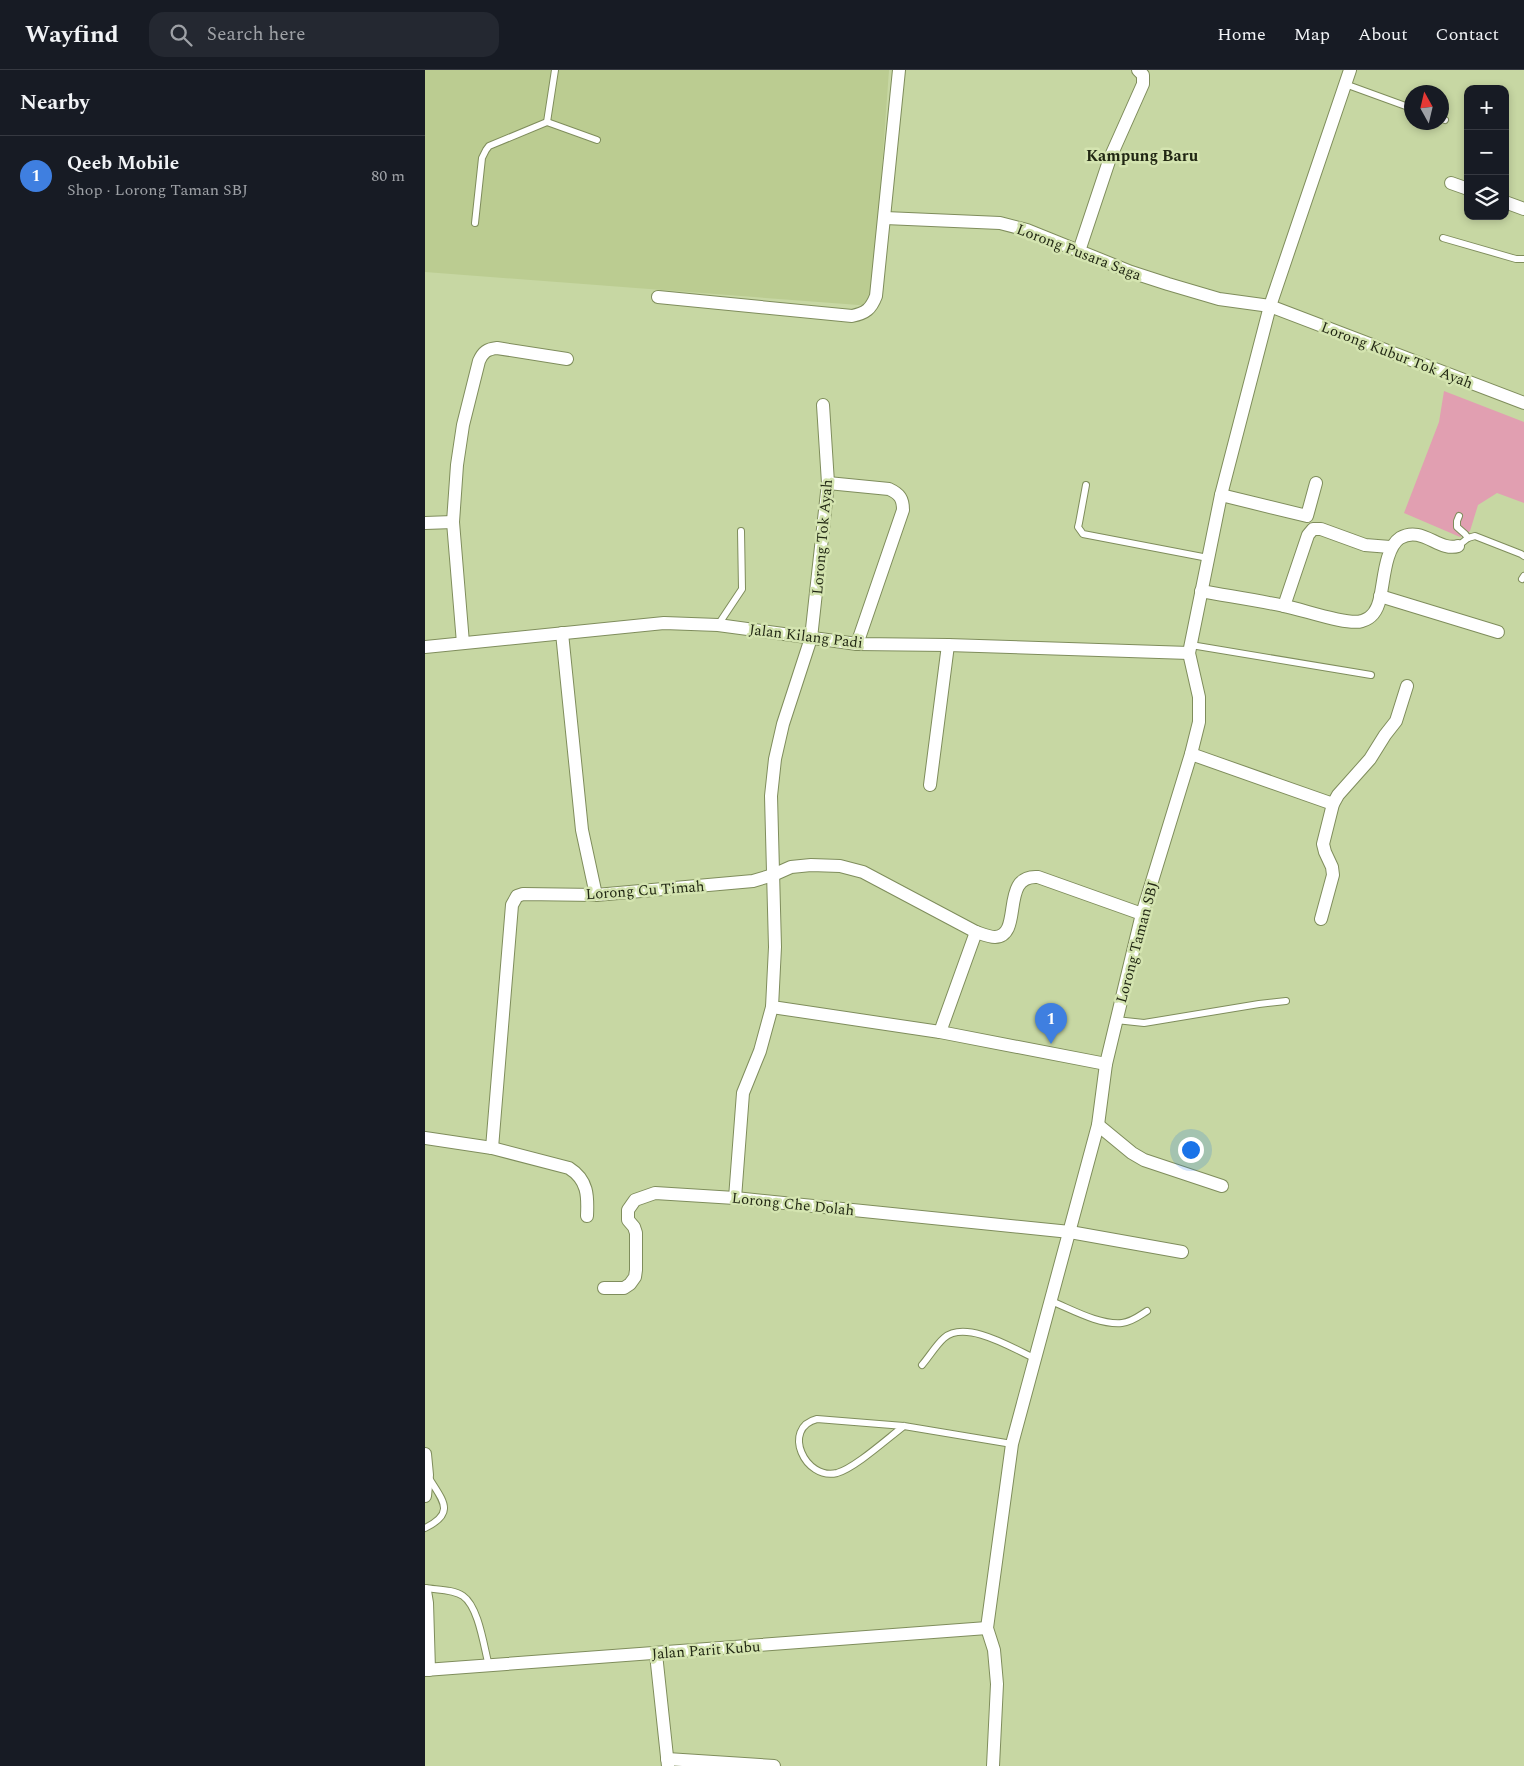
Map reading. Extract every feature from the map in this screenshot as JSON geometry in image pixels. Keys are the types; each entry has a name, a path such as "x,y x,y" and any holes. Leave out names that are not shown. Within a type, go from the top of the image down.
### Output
{"street":[{"path":"658,297 852,316 863,314 872,306 876,296 885,218 899,70"},
{"path":"1079,251 1110,158 1143,84 1143,75 1138,70"},
{"path":"1190,649 1221,495 1270,306 1350,70"},
{"path":"1451,183 1464,188"},
{"path":"1509,203 1524,209"},
{"name":"Lorong Pusara Saga","path":"885,218 1000,223 1027,230 1131,272 1219,299 1270,306"},
{"name":"Lorong Kubur Tok Ayah","path":"1270,306 1524,403"},
{"path":"463,643 453,522 457,465 463,425 479,360 482,354 489,349 497,348 567,359"},
{"name":"Lorong Tok Ayah","path":"811,638 829,483 823,405"},
{"path":"829,483 889,490 898,493 903,501 903,510 857,644"},
{"path":"1221,495 1307,516 1316,483"},
{"path":"425,523 453,522"},
{"path":"1284,606 1308,535 1313,529 1365,545 1390,547"},
{"path":"1201,591 1284,606 1351,622 1363,621 1373,615 1378,605 1390,547 1399,539 1414,534 1451,547 1463,542"},
{"path":"1380,596 1498,632"},
{"name":"Jalan Kilang Padi","path":"425,647 661,623 718,625 857,644 1190,649"},
{"path":"562,633 582,830 596,895"},
{"path":"735,1198 743,1093 760,1050 772,1007 775,947 771,796 775,759 783,724 811,638"},
{"path":"930,785 948,645"},
{"name":"Lorong Taman SBJ","path":"987,1628 1013,1444 1098,1125 1106,1064 1143,914 1199,722 1199,697 1190,649"},
{"path":"1321,919 1333,875 1332,867 1323,844 1333,804 1370,759 1396,721 1407,686"},
{"path":"1191,754 1333,804"},
{"name":"Lorong Cu Timah","path":"492,1148 512,904 517,896 523,894 596,895 753,881 791,867 811,865 840,866 863,872 976,932"},
{"path":"940,1032 976,932 995,937 1004,934 1009,926 1017,886 1022,880 1030,876 1038,877 1143,914"},
{"path":"772,1007 940,1032 1106,1064"},
{"path":"1098,1125 1132,1153 1144,1160 1221,1186"},
{"path":"425,1138 492,1148 562,1166 575,1172 585,1183 587,1190 587,1216"},
{"name":"Lorong Che Dolah","path":"604,1288 623,1288 630,1284 636,1274 635,1230 627,1215 630,1205 635,1200 655,1194 735,1198 1070,1232 1182,1252"},
{"path":"425,1454 427,1475 425,1496"},
{"path":"425,1590 427,1603 427,1670"},
{"path":"987,1628 994,1650 997,1684 993,1766"},
{"name":"Jalan Parit Kubu","path":"427,1670 987,1628"},
{"path":"656,1654 667,1763 774,1766"}],"lane":[{"path":"547,122 555,70"},
{"path":"1345,84 1404,105"},
{"path":"475,223 482,158 489,146 547,122 597,140"},
{"path":"1443,238 1516,260 1524,259"},
{"path":"1086,485 1079,523 1083,534 1208,558"},
{"path":"1459,516 1457,527 1465,534 1463,542"},
{"path":"718,625 742,589 741,531"},
{"path":"1463,542 1479,537 1524,556"},
{"path":"1190,649 1371,675"},
{"path":"1116,1020 1144,1023 1286,1001"},
{"path":"1051,1301 1109,1323 1123,1323 1134,1320 1147,1311"},
{"path":"922,1365 945,1337 964,1331 976,1332 1036,1359"},
{"path":"904,1426 848,1468 836,1473 823,1473 813,1468 804,1458 800,1448 799,1437 802,1428 807,1421 817,1419 904,1426 1013,1444"},
{"path":"425,1528 444,1514 444,1506 427,1475"},
{"path":"425,1590 449,1591 463,1596 470,1602 477,1619 489,1666"}],"shaded area":[{"path":"425,70 889,70 872,306 425,272"},
{"path":"1444,391 1524,422 1524,503 1497,493 1478,505 1470,531 1460,537 1404,513 1439,422"}],"place":[{"name":"Qeeb Mobile","path":"1051,1044"}],"district":[{"name":"Kampung Baru","path":"1142,155"}]}
